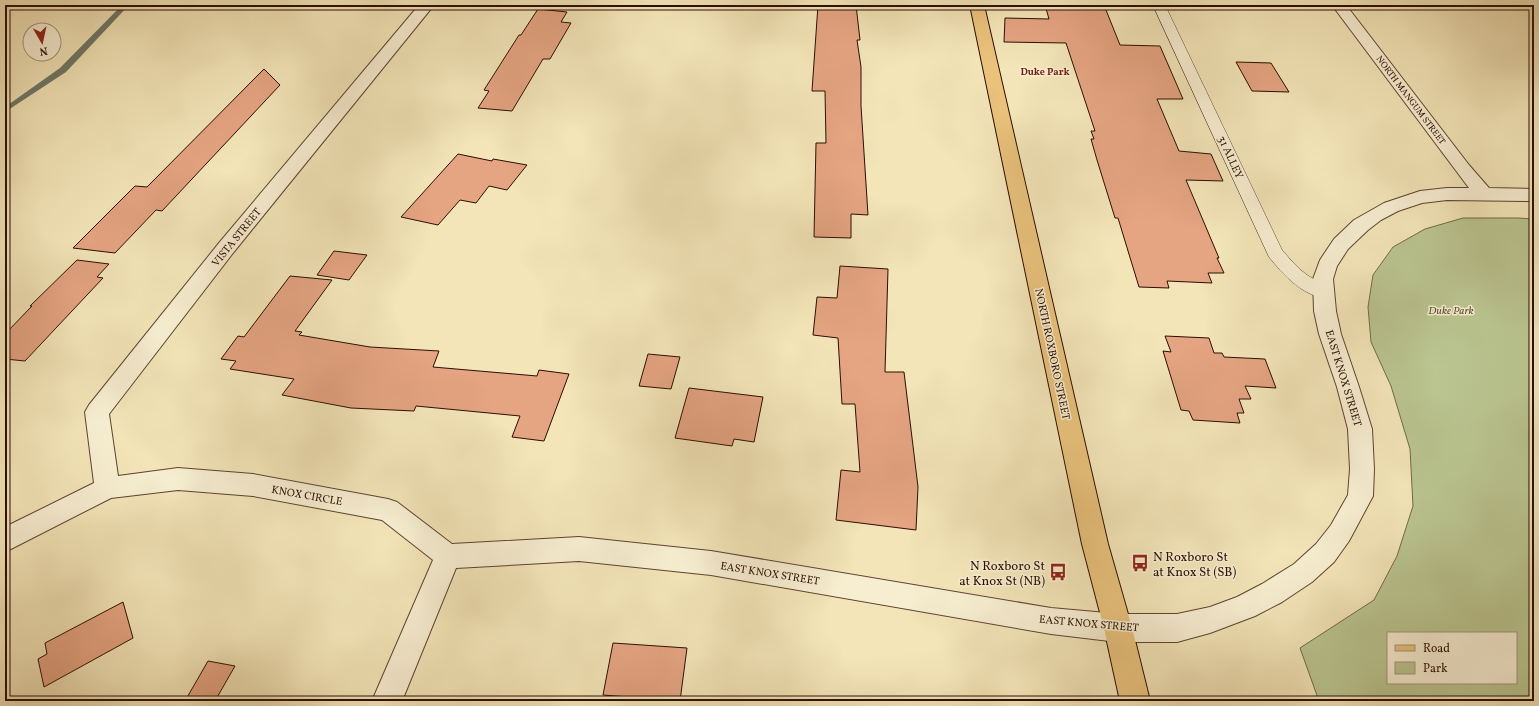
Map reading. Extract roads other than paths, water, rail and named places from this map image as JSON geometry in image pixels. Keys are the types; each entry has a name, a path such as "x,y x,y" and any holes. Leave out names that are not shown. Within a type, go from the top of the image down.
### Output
{"main road":[{"name":"NORTH ROXBORO STREET","path":"977,5 1095,544 1118,628 1135,701"}],"street":[{"name":"VISTA STREET","path":"107,488 97,412 226,248 427,5"},
{"name":"NORTH MANGUM STREET","path":"1339,5 1463,169 1484,194"},
{"name":"EAST KNOX STREET","path":"448,556 579,549 711,563 1051,621 1118,628 1177,628 1210,620 1246,607 1304,573 1325,553 1340,533 1360,496 1362,469 1360,429 1348,387 1330,334 1325,311 1323,279 1327,265 1341,244 1361,225 1374,216 1391,206 1420,197 1447,194 1534,195"},
{"name":"KNOX CIRCLE","path":"5,540 107,488 178,479 253,486 388,510 448,556"},
{"path":"387,701 448,556"}],"lane":[{"name":"31 ALLEY","path":"1159,5 1275,253 1290,272 1310,287 1324,291"}],"waterway":[{"path":"5,110 63,70 126,5"}],"place":[{"name":"N Roxboro St at Knox St (SB)","path":"1140,563"},
{"name":"N Roxboro St at Knox St (NB)","path":"1058,572"}],"district":[{"name":"Duke Park","path":"1045,71"}]}
